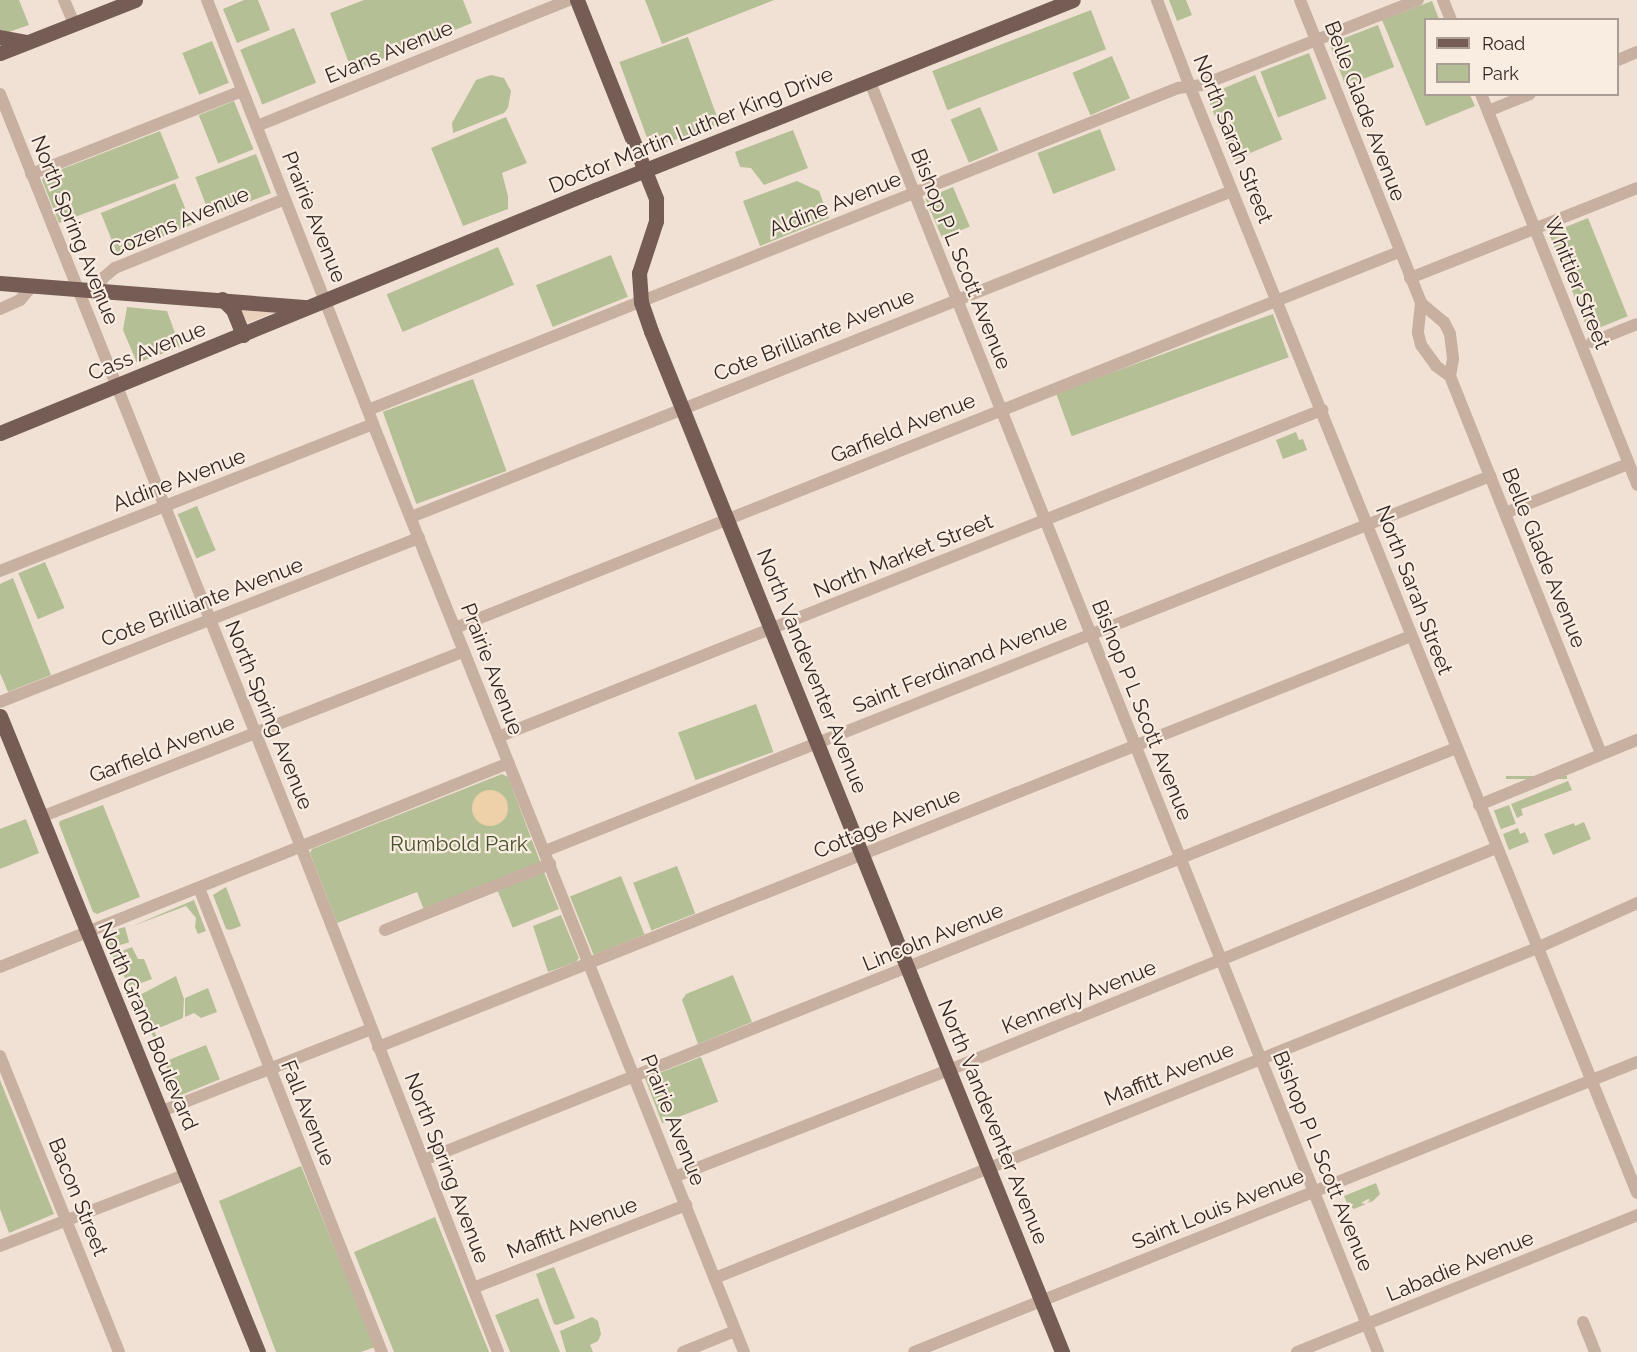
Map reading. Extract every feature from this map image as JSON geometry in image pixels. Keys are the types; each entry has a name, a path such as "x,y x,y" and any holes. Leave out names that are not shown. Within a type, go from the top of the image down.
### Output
{"main road":[{"path":"0,53 135,0"},
{"name":"North Vandeventer Avenue","path":"577,0 646,170 657,208 656,221 639,273 642,302 1062,1352"},
{"name":"Doctor Martin Luther King Drive","path":"310,307 1073,0"},
{"path":"0,37 28,42"},
{"path":"0,283 310,307"},
{"path":"222,299 236,316 243,335"},
{"name":"Cass Avenue","path":"0,433 310,307"},
{"name":"North Grand Boulevard","path":"0,716 258,1352"}],"street":[{"path":"64,0 74,24"},
{"name":"Prairie Avenue","path":"207,0 373,424 744,1352"},
{"name":"Evans Avenue","path":"256,126 569,0"},
{"name":"North Sarah Street","path":"1157,0 1190,87 1368,523 1479,806 1637,1193"},
{"name":"Belle Glade Avenue","path":"1300,0 1421,303 1444,322 1450,334 1453,359 1450,376 1601,754"},
{"name":"Aldine Avenue","path":"368,410 1178,88 1190,87 1418,0"},
{"path":"1443,0 1450,18"},
{"path":"1619,59 1637,52"},
{"name":"Bishop P L Scott Avenue","path":"870,82 1378,1352"},
{"path":"31,174 242,91"},
{"name":"North Spring Avenue","path":"0,94 256,733 498,1352"},
{"name":"Whittier Street","path":"1482,96 1637,486"},
{"path":"1488,111 1525,96"},
{"path":"1410,278 1637,188"},
{"name":"Cote Brilliante Avenue","path":"411,517 1232,191"},
{"name":"Cozens Avenue","path":"96,290 103,278 115,268 285,199"},
{"name":"Garfield Avenue","path":"455,628 1399,252"},
{"path":"0,309 20,300 33,285"},
{"name":"Belle Glade Avenue","path":"1421,303 1418,333 1421,345 1436,366 1450,376"},
{"path":"1592,342 1637,324"},
{"name":"North Market Street","path":"498,737 1322,410"},
{"name":"Aldine Avenue","path":"0,571 373,424"},
{"path":"1505,513 1628,464"},
{"name":"Saint Ferdinand Avenue","path":"545,850 1490,476"},
{"name":"Cote Brilliante Avenue","path":"0,702 419,538"},
{"name":"Cottage Avenue","path":"378,1047 1411,636"},
{"name":"Garfield Avenue","path":"41,817 464,651"},
{"path":"1479,806 1637,740"},
{"name":"Lincoln Avenue","path":"424,1160 1456,748"},
{"path":"0,967 509,763"},
{"name":"Kennerly Avenue","path":"674,1177 1222,961 1496,848"},
{"path":"385,930 550,864"},
{"name":"Fall Avenue","path":"199,888 382,1352"},
{"name":"Maffitt Avenue","path":"715,1278 1537,948 1637,903"},
{"path":"162,1111 269,1067 371,1029"},
{"name":"Bacon Street","path":"0,1056 119,1352"},
{"name":"Saint Louis Avenue","path":"914,1352 1042,1302 1313,1190 1637,1062"},
{"path":"0,1246 187,1174"},
{"name":"Maffitt Avenue","path":"473,1288 686,1204"},
{"name":"Labadie Avenue","path":"1297,1352 1637,1215"},
{"path":"1583,1322 1595,1352"},
{"path":"683,1352 735,1331"}],"green space":[{"path":"0,0 19,0 29,25 9,32 0,30"},
{"path":"244,0 258,0 270,30 237,43 223,9"},
{"path":"364,0 463,0 472,23 352,71 330,13"},
{"path":"645,0 774,0 662,44"},
{"path":"1169,0 1186,0 1192,15 1177,21"},
{"path":"1432,1 1439,18 1424,18 1424,96 1470,96 1475,106 1426,126 1382,20"},
{"path":"1091,10 1106,49 947,110 932,71"},
{"path":"1378,25 1394,67 1346,86 1329,44"},
{"path":"294,28 316,83 262,104 240,50"},
{"path":"688,37 719,123 651,148 619,62"},
{"path":"212,41 229,83 199,95 182,53"},
{"path":"1309,53 1327,99 1278,117 1260,72"},
{"path":"1112,56 1130,98 1090,115 1072,73"},
{"path":"491,75 504,78 511,91 508,108 504,113 453,133 452,123 476,80"},
{"path":"1255,75 1282,139 1234,160 1206,96"},
{"path":"234,101 253,149 218,163 199,115"},
{"path":"980,107 998,150 969,163 951,120"},
{"path":"506,117 527,163 502,173 508,196 508,209 463,226 431,148"},
{"path":"1100,129 1116,170 1053,194 1037,153"},
{"path":"793,130 808,168 764,185 751,168 740,167 735,152"},
{"path":"160,131 179,178 59,223 42,180 44,176"},
{"path":"256,154 271,193 210,217 195,177"},
{"path":"797,181 819,191 829,218 760,246 743,201"},
{"path":"175,183 192,225 118,255 101,213"},
{"path":"953,187 970,227 942,238 925,199"},
{"path":"1588,218 1628,316 1589,332 1549,234"},
{"path":"498,247 514,285 403,332 387,294"},
{"path":"611,255 628,297 553,327 536,285"},
{"path":"127,307 167,311 180,347 137,363 123,330"},
{"path":"1273,314 1289,357 1072,436 1056,393"},
{"path":"473,379 507,471 416,504 383,412"},
{"path":"1296,432 1299,440 1303,439 1307,450 1283,459 1276,440"},
{"path":"197,506 216,550 196,558 178,514"},
{"path":"45,562 65,608 38,619 18,573"},
{"path":"13,578 51,675 8,692 0,673 0,584"},
{"path":"756,704 773,752 695,780 678,732"},
{"name":"Rumbold Park","path":"502,774 508,777 541,864 424,910 417,892 337,923 310,853 312,849"},
{"path":"1506,776 1567,776 1567,779 1506,779"},
{"path":"1568,781 1572,790 1521,809 1523,815 1517,818 1511,804"},
{"path":"103,805 140,897 97,914 93,912 59,824 60,821"},
{"path":"1509,805 1516,824 1501,829 1494,810"},
{"path":"26,819 39,853 0,869 0,829"},
{"path":"1584,822 1591,839 1553,855 1544,834 1574,823 1575,826"},
{"path":"1518,828 1520,834 1525,832 1529,842 1509,850 1503,834"},
{"path":"677,866 695,914 651,930 633,883"},
{"path":"544,872 559,909 513,928 498,891"},
{"path":"621,876 645,934 594,955 570,897"},
{"path":"226,887 241,926 230,930 226,929 213,895"},
{"path":"194,900 206,931 198,934 195,927 196,918 186,906 130,927"},
{"path":"561,915 579,958 576,962 548,972 533,926"},
{"path":"125,927 129,942 109,948 105,932"},
{"path":"132,947 138,959 144,959 152,979 130,987 112,955"},
{"path":"733,975 752,1022 698,1044 682,1000 686,994"},
{"path":"176,976 184,999 183,1018 154,1030 165,1057 162,1058 136,997"},
{"path":"208,988 217,1012 201,1018 194,1013 185,1017 185,998"},
{"path":"206,1045 220,1079 178,1096 164,1062"},
{"path":"701,1057 718,1102 662,1123 645,1079"},
{"path":"0,1080 54,1214 9,1233 0,1209"},
{"path":"301,1166 375,1347 361,1352 276,1352 219,1201"},
{"path":"1376,1183 1380,1194 1373,1201 1367,1203 1370,1200 1368,1199 1361,1203 1366,1204 1354,1209 1348,1205 1344,1196"},
{"path":"435,1217 489,1352 394,1352 354,1252"},
{"path":"554,1267 575,1318 557,1325 554,1324 536,1274"},
{"path":"538,1298 560,1352 510,1352 495,1315"},
{"path":"592,1317 598,1321 601,1334 598,1341 590,1345 593,1352 566,1352 560,1331"}],"sand":[{"path":"490,790 503,795 508,808 503,821 490,826 477,821 472,808 477,795"}],"shaded area":[{"path":"240,310 273,312 274,312 248,323"}]}
